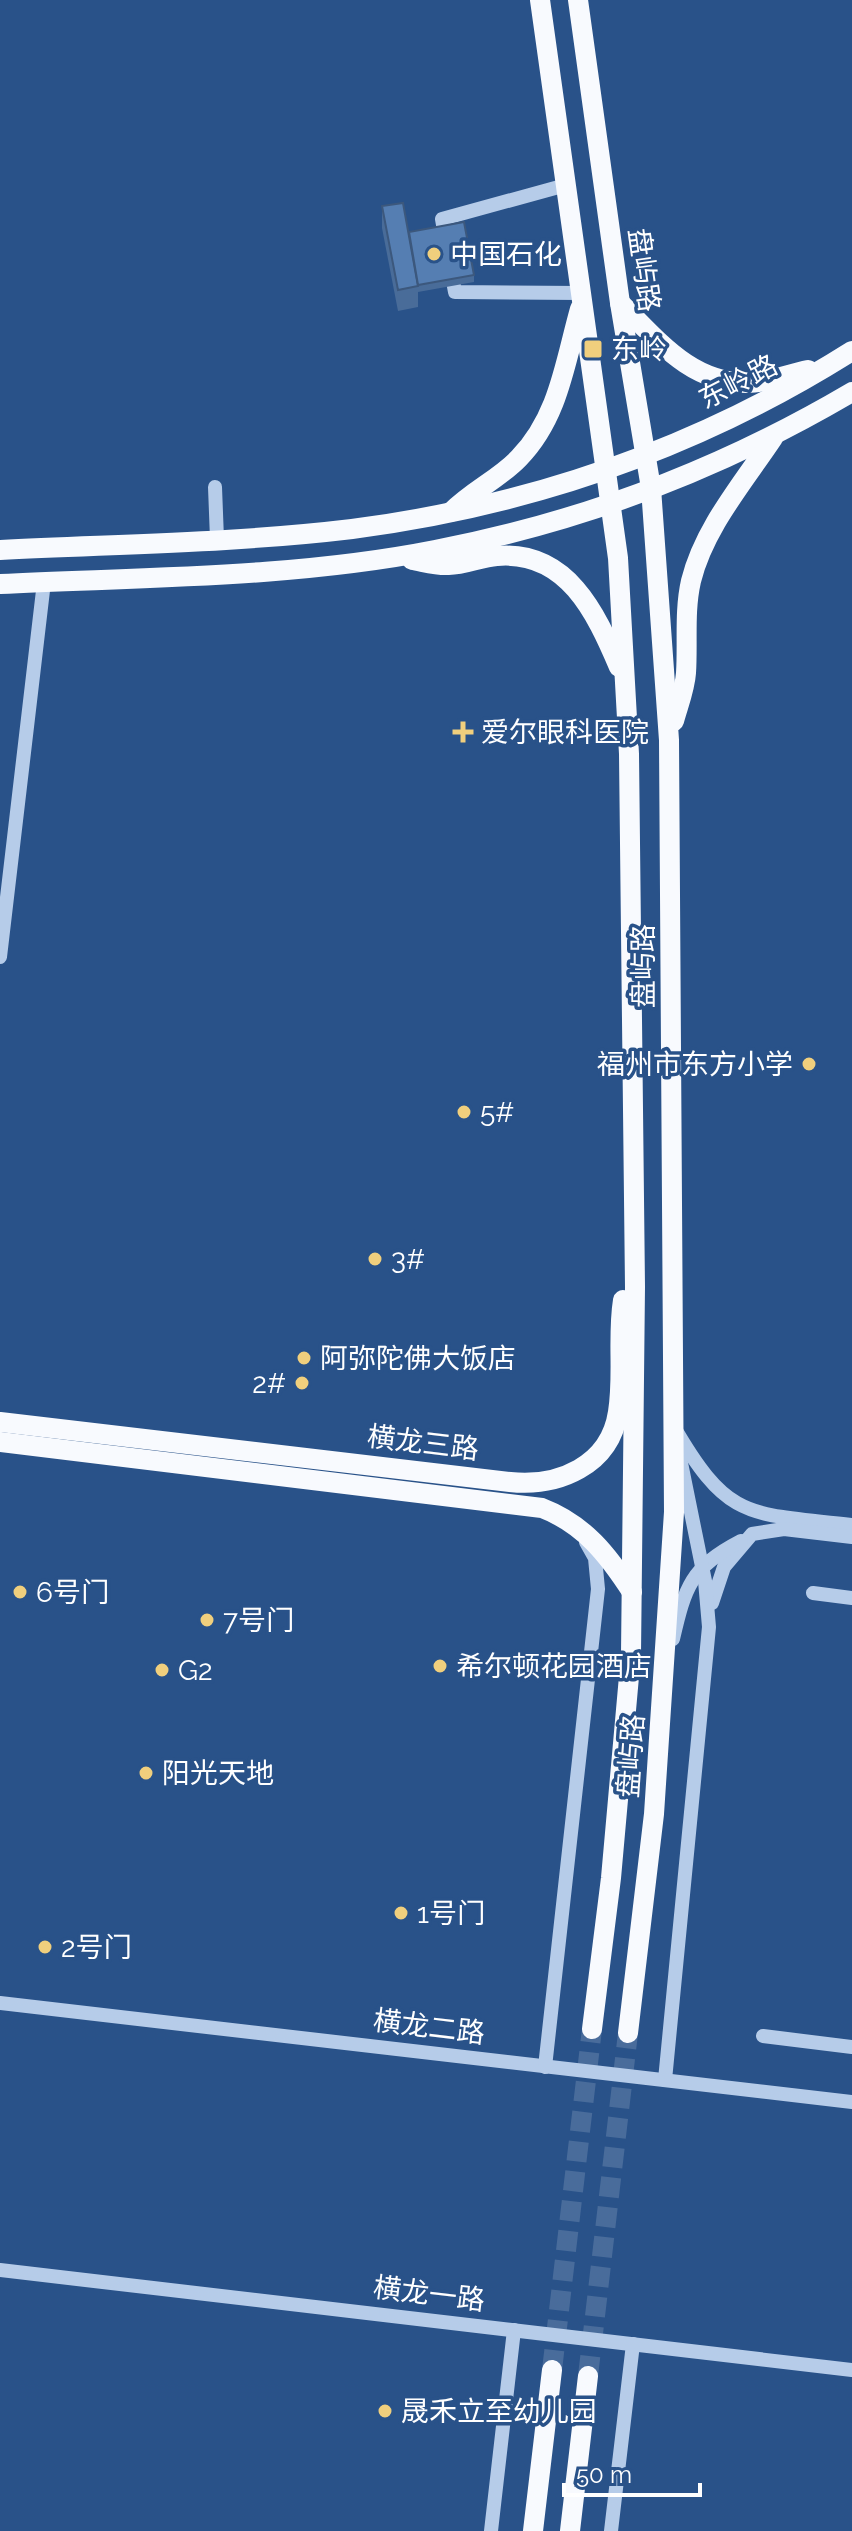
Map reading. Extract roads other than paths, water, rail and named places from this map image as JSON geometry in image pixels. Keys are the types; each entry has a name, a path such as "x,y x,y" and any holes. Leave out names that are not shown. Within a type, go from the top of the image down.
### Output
{"main road":[{"name":"盘屿路","path":"540,0 607,470 626,683 635,1225 632,1593 622,1764 592,2029"},
{"name":"盘屿路","path":"578,0 620,303 651,488 669,740 674,1512 654,1814 628,2033"},
{"path":"451,512 472,491 499,476 520,458 539,434 555,407 582,298"},
{"path":"620,303 670,354 695,372 726,381 750,384 832,364"},
{"name":"东岭路","path":"0,550 351,529 451,512 553,489 712,427 852,351"},
{"path":"0,584 319,567 490,539 651,488 774,436 852,392"},
{"path":"669,740 686,676 686,623 691,582 699,556 729,503 774,436"},
{"path":"393,557 448,565 508,556 545,567 567,579 585,596 626,683"},
{"name":"横龙三路","path":"0,1422 527,1484 561,1478 577,1472 596,1456 615,1428 622,1308 635,1225"},
{"name":"横龙三路","path":"0,1442 542,1508 568,1520 604,1550 632,1593"},
{"path":"533,2531 552,2370"},
{"path":"570,2531 588,2376"}],"street":[{"path":"566,185 442,219 455,292 582,298"},
{"path":"215,487 217,539"},
{"path":"0,957 44,582"},
{"path":"674,1427 700,1471 731,1501 756,1513 852,1525"},
{"path":"674,1427 701,1565 709,1627"},
{"path":"545,2067 598,1589 595,1558 568,1520"},
{"path":"665,1675 684,1593 701,1565 759,1531 784,1529 852,1537"},
{"path":"665,2080 709,1627 717,1579 747,1537"},
{"path":"813,1593 852,1598"},
{"name":"横龙二路","path":"0,2003 852,2102"},
{"path":"763,2036 852,2047"},
{"name":"横龙一路","path":"0,2270 852,2370"},
{"path":"491,2531 514,2330"},
{"path":"611,2531 633,2344"}],"tunnel":[{"path":"552,2370 592,2029"},
{"path":"588,2376 628,2033"}],"place":[{"name":"中国石化","path":"434,254"},
{"name":"东岭","path":"593,349"},
{"name":"爱尔眼科医院","path":"463,732"},
{"name":"福州市东方小学","path":"809,1064"},
{"name":"5#","path":"464,1112"},
{"name":"3#","path":"375,1259"},
{"name":"阿弥陀佛大饭店","path":"304,1358"},
{"name":"2#","path":"302,1383"},
{"name":"6号门","path":"20,1592"},
{"name":"7号门","path":"207,1620"},
{"name":"希尔顿花园酒店","path":"440,1666"},
{"name":"G2","path":"162,1670"},
{"name":"阳光天地","path":"146,1773"},
{"name":"1号门","path":"401,1913"},
{"name":"2号门","path":"45,1947"},
{"name":"晟禾立至幼儿园","path":"385,2411"}]}
